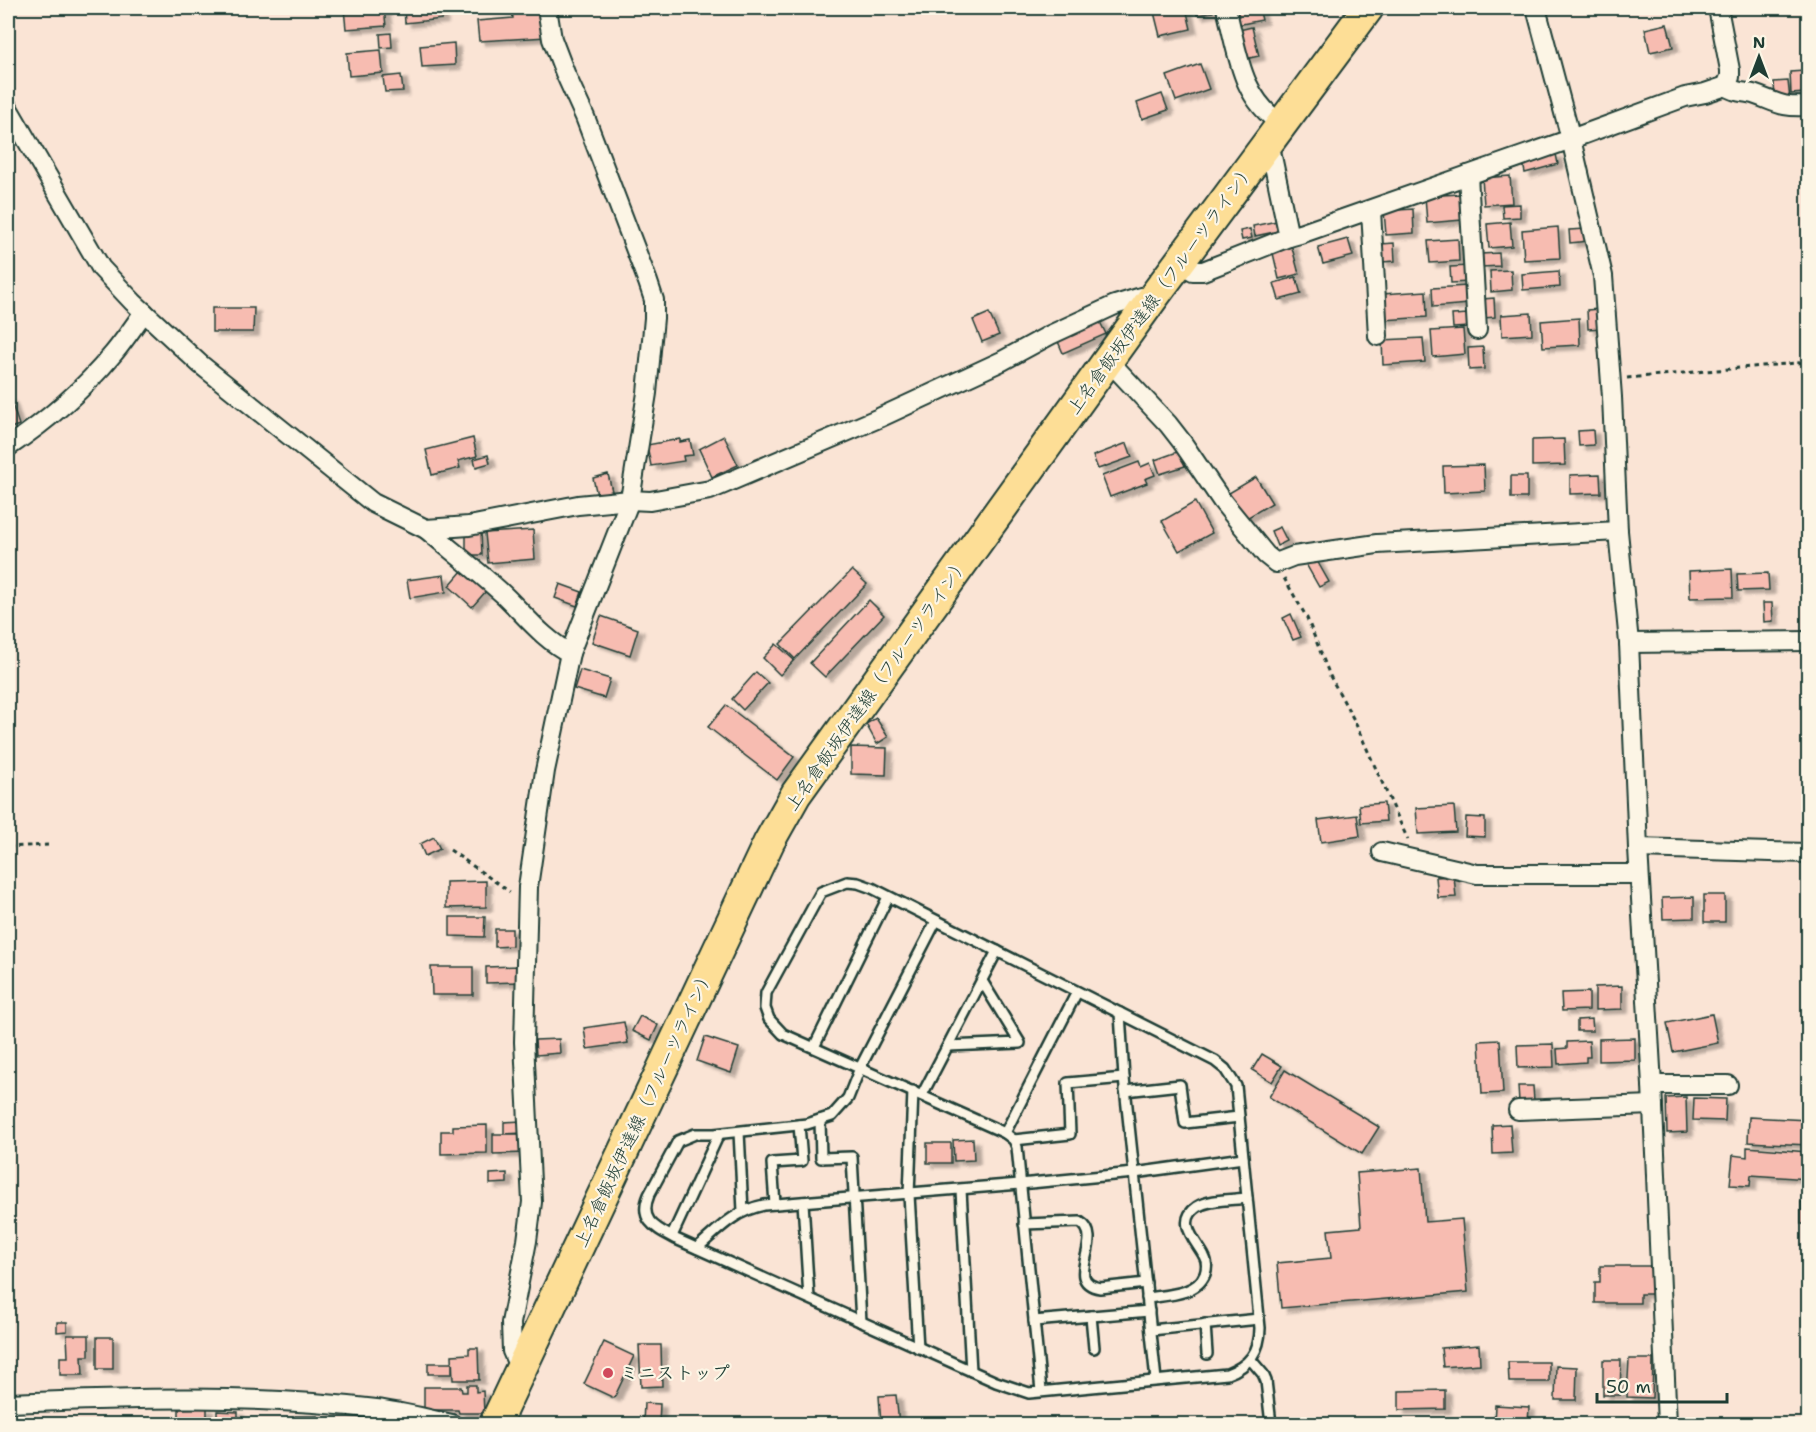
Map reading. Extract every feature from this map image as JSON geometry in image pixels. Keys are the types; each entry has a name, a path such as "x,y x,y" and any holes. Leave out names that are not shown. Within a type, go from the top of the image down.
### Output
{"main road":[{"name":"上名倉飯坂伊達線（フルーツライン）","path":"495,1425 769,842 796,794 1152,299 1368,8"}],"street":[{"path":"523,1366 514,1358 512,1351 511,1323 532,1202 530,1125 525,1086 527,903 544,771 570,653 630,500 647,393 654,300 585,117 552,39 547,8"},
{"path":"1226,8 1245,81 1268,116 1275,133 1289,237"},
{"path":"1536,8 1571,139 1603,276 1611,380 1618,531 1629,643 1667,1425"},
{"path":"1718,8 1730,70 1726,86"},
{"path":"1179,262 1193,271 1203,271 1289,237 1371,210 1685,97 1726,86"},
{"path":"1726,86 1731,90 1751,94 1776,104 1809,106"},
{"path":"8,108 101,268 144,312 200,364 373,503 426,529 502,594 544,635 570,653"},
{"path":"1468,175 1477,330"},
{"path":"1371,210 1378,336"},
{"path":"426,529 469,526 578,505 630,500 650,501 710,490 879,418 1115,305 1142,297 1152,299"},
{"path":"8,447 45,421 82,386 114,354 144,312"},
{"path":"1108,360 1175,433 1222,501 1266,555 1276,563 1294,556 1377,544 1618,531"},
{"path":"1629,643 1809,641"},
{"path":"1638,848 1809,853"},
{"path":"1382,852 1477,874 1639,874"},
{"path":"1652,1085 1728,1085"},
{"path":"1518,1110 1653,1105"},
{"path":"8,1403 194,1397 308,1402 379,1409 452,1425"}],"lane":[{"path":"936,921 860,1068 842,1107 832,1116 799,1125 719,1134 695,1134 678,1141 645,1204 648,1220 657,1228 697,1248 918,1348 1013,1389 1029,1393 1041,1392 1156,1380 1227,1374 1251,1360 1260,1339 1259,1319 1236,1086 1225,1069 1215,1061 997,951 888,897 858,883 847,882 821,892 766,993 765,1008 773,1025 783,1034 814,1047 860,1068 922,1095 1005,1133 1014,1140 1017,1148 1041,1392"},
{"path":"814,1047 888,897"},
{"path":"922,1095 997,951"},
{"path":"948,1046 1020,1043 982,981"},
{"path":"1005,1133 1077,992"},
{"path":"1120,1013 1125,1091 1156,1380"},
{"path":"1014,1140 1070,1134 1068,1083 1124,1078"},
{"path":"1125,1091 1180,1085 1185,1123 1239,1117"},
{"path":"913,1091 909,1195 918,1348"},
{"path":"820,1120 821,1158 852,1157 861,1322"},
{"path":"775,1204 772,1164 802,1161 799,1125"},
{"path":"739,1131 743,1211"},
{"path":"672,1236 719,1134"},
{"path":"697,1248 735,1215 750,1208 1134,1173 1243,1158"},
{"path":"961,1190 971,1371"},
{"path":"1148,1298 1192,1288 1204,1275 1205,1256 1191,1238 1188,1230 1188,1219 1195,1208 1206,1203 1247,1197"},
{"path":"803,1202 809,1298"},
{"path":"1024,1224 1080,1222 1086,1227 1090,1242 1083,1271 1094,1287 1146,1283"},
{"path":"1034,1321 1149,1311"},
{"path":"1091,1316 1094,1348"},
{"path":"1151,1330 1259,1319"},
{"path":"1205,1324 1207,1354"},
{"path":"1251,1360 1266,1381 1271,1425"}],"path":[{"path":"1611,380 1809,362"},
{"path":"1276,563 1307,618 1330,675 1354,720 1418,861"},
{"path":"8,846 48,845"},
{"path":"450,850 527,903"}],"building":[{"path":"384,8 386,26 346,29 344,9"},
{"path":"404,8 441,8 442,19 405,23"},
{"path":"544,8 547,37 479,41 477,21 513,18 512,10"},
{"path":"1186,8 1191,29 1160,36 1154,12"},
{"path":"1195,8 1212,8 1213,12 1197,15"},
{"path":"1233,8 1259,8 1262,20 1237,25"},
{"path":"1667,24 1673,47 1650,52 1645,29"},
{"path":"1252,27 1259,56 1245,59 1239,30"},
{"path":"391,33 392,47 381,48 380,34"},
{"path":"454,43 455,65 422,67 420,46"},
{"path":"381,50 383,73 349,76 347,53"},
{"path":"1200,64 1209,89 1176,101 1167,76"},
{"path":"1804,71 1805,93 1791,94 1790,72"},
{"path":"401,75 403,91 385,92 383,77"},
{"path":"1788,81 1790,100 1775,101 1774,82"},
{"path":"1162,94 1168,110 1142,119 1137,103"},
{"path":"1556,154 1558,164 1525,173 1523,163"},
{"path":"1510,176 1512,203 1484,205 1482,178"},
{"path":"1460,194 1462,220 1427,223 1425,196"},
{"path":"1520,204 1520,217 1503,218 1502,205"},
{"path":"1413,209 1414,233 1386,235 1384,211"},
{"path":"1277,221 1279,231 1255,236 1253,226"},
{"path":"1510,222 1512,246 1489,248 1487,224"},
{"path":"1558,227 1560,258 1524,260 1522,230"},
{"path":"1250,229 1252,238 1242,240 1240,231"},
{"path":"1587,229 1588,241 1570,243 1569,230"},
{"path":"1348,239 1353,256 1323,264 1318,247"},
{"path":"1458,239 1459,261 1430,263 1428,241"},
{"path":"1394,243 1395,261 1382,262 1381,244"},
{"path":"1291,244 1299,274 1279,279 1272,249"},
{"path":"1499,253 1500,266 1482,267 1481,254"},
{"path":"1468,266 1469,282 1451,283 1450,267"},
{"path":"1511,270 1512,290 1491,292 1490,271"},
{"path":"1559,271 1560,287 1523,290 1522,274"},
{"path":"1296,277 1301,294 1279,300 1274,283"},
{"path":"1468,286 1469,304 1433,307 1432,288"},
{"path":"1426,291 1427,317 1384,320 1382,294"},
{"path":"1494,298 1495,317 1484,318 1483,299"},
{"path":"212,308 254,308 253,332 212,332"},
{"path":"1599,309 1601,328 1588,329 1587,310"},
{"path":"989,313 999,335 982,342 973,320"},
{"path":"1531,313 1532,334 1502,336 1501,315"},
{"path":"1468,314 1469,327 1453,328 1452,315"},
{"path":"1098,318 1106,334 1063,353 1056,337"},
{"path":"1579,318 1580,345 1543,347 1541,321"},
{"path":"1463,329 1465,354 1433,357 1431,331"},
{"path":"1423,338 1425,362 1383,365 1382,340"},
{"path":"1483,347 1484,369 1469,370 1468,348"},
{"path":"10,398 19,425 8,429 8,399"},
{"path":"1593,430 1594,445 1579,446 1578,431"},
{"path":"724,436 738,465 712,477 699,449"},
{"path":"473,438 477,456 458,461 460,468 432,475 426,450"},
{"path":"680,439 680,442 690,440 693,455 683,456 684,461 651,466 647,445"},
{"path":"1564,439 1565,465 1532,466 1532,440"},
{"path":"1127,443 1132,457 1098,469 1093,456"},
{"path":"1180,451 1185,466 1160,474 1155,460"},
{"path":"488,455 490,463 476,467 474,459"},
{"path":"1139,462 1141,467 1150,463 1155,475 1145,479 1147,483 1110,497 1102,476"},
{"path":"1484,465 1485,491 1444,493 1443,466"},
{"path":"608,474 612,491 597,495 593,478"},
{"path":"1600,474 1601,493 1570,494 1570,475"},
{"path":"1511,476 1527,476 1527,498 1511,498"},
{"path":"1256,477 1272,503 1245,519 1229,493"},
{"path":"1195,502 1212,533 1179,551 1162,521"},
{"path":"1280,527 1287,541 1277,546 1271,531"},
{"path":"533,530 535,559 488,563 485,533"},
{"path":"481,532 482,555 466,555 466,533"},
{"path":"1316,559 1329,582 1319,587 1306,564"},
{"path":"1732,569 1733,597 1690,598 1689,571"},
{"path":"852,570 867,584 795,659 780,644"},
{"path":"462,571 487,590 472,607 449,586"},
{"path":"1768,573 1769,590 1738,591 1737,574"},
{"path":"444,575 446,592 410,598 407,580"},
{"path":"560,584 582,592 577,606 555,598"},
{"path":"869,600 884,615 825,677 810,663"},
{"path":"1763,603 1772,603 1773,621 1764,622"},
{"path":"1291,614 1301,637 1293,640 1283,618"},
{"path":"601,616 638,629 630,655 592,642"},
{"path":"776,644 794,660 780,675 763,658"},
{"path":"580,670 610,679 604,698 574,689"},
{"path":"756,672 768,683 743,710 732,699"},
{"path":"726,705 794,757 777,780 708,727"},
{"path":"876,718 888,737 877,744 866,724"},
{"path":"851,747 887,748 886,775 851,774"},
{"path":"1384,803 1386,821 1361,823 1359,805"},
{"path":"1454,806 1456,832 1418,834 1416,808"},
{"path":"1357,815 1360,836 1321,842 1318,820"},
{"path":"1466,817 1485,818 1485,837 1465,836"},
{"path":"434,837 440,849 425,856 420,844"},
{"path":"1454,876 1456,897 1438,898 1436,877"},
{"path":"486,881 486,907 446,908 446,882"},
{"path":"1704,895 1725,895 1725,922 1704,922"},
{"path":"1694,897 1694,918 1663,919 1662,898"},
{"path":"450,917 485,917 484,937 450,936"},
{"path":"495,929 512,929 512,946 495,947"},
{"path":"519,966 519,982 486,983 486,967"},
{"path":"431,967 473,967 473,995 432,995"},
{"path":"1622,986 1622,1009 1595,1010 1595,987"},
{"path":"1589,992 1589,1010 1562,1011 1561,993"},
{"path":"1712,1014 1718,1043 1673,1052 1667,1023"},
{"path":"640,1016 658,1025 651,1040 632,1031"},
{"path":"1592,1019 1593,1031 1577,1031 1577,1020"},
{"path":"624,1022 628,1043 587,1049 584,1028"},
{"path":"705,1037 739,1048 731,1073 697,1061"},
{"path":"1635,1038 1635,1060 1599,1061 1599,1039"},
{"path":"559,1039 560,1053 536,1055 535,1040"},
{"path":"1500,1040 1503,1093 1482,1094 1479,1041"},
{"path":"1589,1041 1590,1057 1586,1057 1586,1062 1558,1064 1557,1049 1567,1048 1567,1042"},
{"path":"1553,1044 1554,1067 1518,1068 1517,1045"},
{"path":"1262,1054 1282,1066 1272,1082 1252,1070"},
{"path":"1285,1070 1379,1127 1362,1154 1269,1097"},
{"path":"1518,1086 1533,1086 1534,1101 1519,1102"},
{"path":"1686,1097 1687,1132 1667,1133 1666,1098"},
{"path":"1694,1098 1726,1099 1725,1121 1693,1120"},
{"path":"1749,1117 1808,1120 1808,1145 1748,1142"},
{"path":"522,1121 523,1133 504,1134 504,1122"},
{"path":"1510,1124 1512,1153 1493,1154 1492,1125"},
{"path":"487,1125 487,1153 441,1154 441,1131 453,1131 453,1126"},
{"path":"493,1134 525,1134 525,1153 493,1154"},
{"path":"973,1139 974,1160 954,1161 953,1140"},
{"path":"927,1143 951,1143 951,1163 927,1163"},
{"path":"1747,1147 1808,1152 1808,1179 1751,1175 1750,1186 1730,1185 1733,1155 1747,1157"},
{"path":"1421,1168 1425,1222 1462,1219 1468,1292 1281,1308 1277,1263 1331,1258 1328,1230 1361,1227 1357,1173"},
{"path":"507,1173 507,1183 490,1184 490,1174"},
{"path":"1801,1202 1808,1202 1808,1224 1801,1224"},
{"path":"1600,1266 1654,1266 1654,1294 1640,1294 1640,1303 1595,1303 1595,1282 1600,1282"},
{"path":"1804,1277 1808,1277 1808,1300 1805,1300"},
{"path":"1803,1316 1808,1316 1808,1340 1804,1340"},
{"path":"57,1322 67,1322 67,1331 57,1332"},
{"path":"67,1335 89,1335 89,1356 82,1356 83,1375 60,1375 60,1357 68,1357"},
{"path":"97,1337 113,1337 113,1369 97,1369"},
{"path":"604,1342 634,1356 614,1398 584,1384"},
{"path":"639,1345 661,1345 662,1386 641,1387"},
{"path":"1479,1345 1480,1364 1443,1367 1441,1348"},
{"path":"469,1348 478,1348 479,1380 453,1380 452,1355 469,1354"},
{"path":"1629,1359 1653,1359 1652,1398 1627,1397"},
{"path":"1603,1360 1621,1360 1620,1395 1603,1395"},
{"path":"1508,1362 1549,1362 1549,1382 1509,1382"},
{"path":"428,1363 452,1363 452,1374 428,1374"},
{"path":"1556,1366 1577,1367 1576,1400 1555,1400"},
{"path":"467,1385 476,1385 476,1392 483,1391 484,1413 424,1410 424,1387 461,1387 462,1392 467,1392"},
{"path":"1445,1390 1445,1409 1399,1410 1399,1391"},
{"path":"896,1395 899,1424 881,1424 879,1396"},
{"path":"644,1403 660,1404 659,1424 643,1424"},
{"path":"1495,1405 1529,1407 1528,1424 1494,1424"},
{"path":"207,1408 207,1424 179,1424 179,1409"},
{"path":"217,1411 238,1412 238,1424 217,1424"},
{"path":"295,1416 318,1416 318,1424 294,1424"},
{"path":"772,1419 802,1423 802,1424 771,1424"},
{"path":"1372,1422 1434,1422 1434,1424 1372,1424"}],"place":[{"name":"ミニストップ","path":"608,1373"}]}
